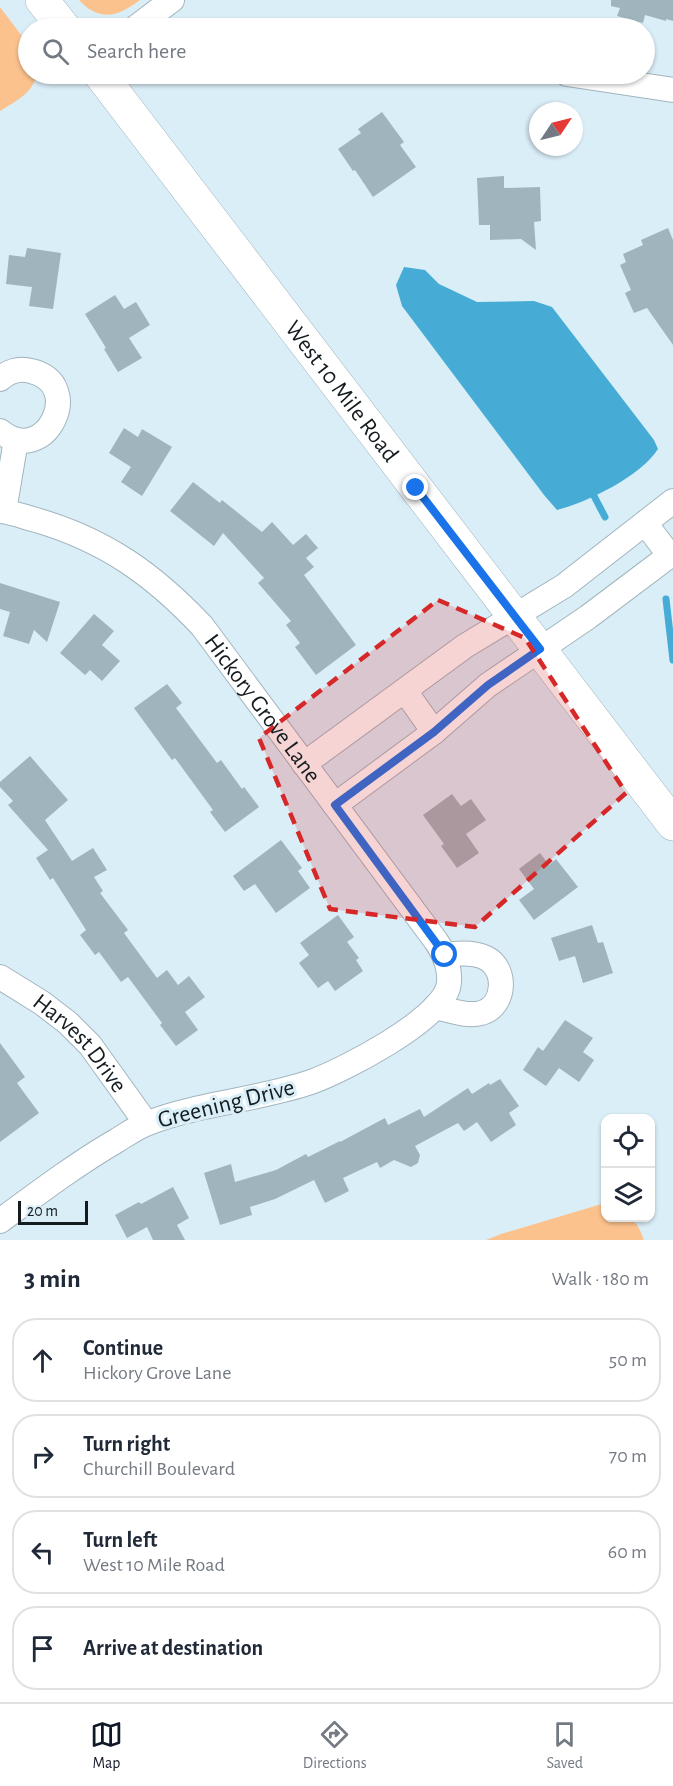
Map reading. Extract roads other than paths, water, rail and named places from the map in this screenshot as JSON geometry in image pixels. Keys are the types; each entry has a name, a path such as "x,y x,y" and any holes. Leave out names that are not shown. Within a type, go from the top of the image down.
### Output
{"main road":[{"path":"42,0 56,18"},
{"name":"West 10 Mile Road","path":"108,84 673,824"}],"street":[{"path":"148,18 172,0"},
{"path":"633,84 673,90"},
{"path":"0,379 16,370 39,373 55,389 58,400 58,411 48,430 38,437 27,440 8,435 2,511"},
{"path":"304,764 465,646 564,586 673,501"},
{"name":"Hickory Grove Lane","path":"2,511 52,525 100,545 146,573 180,602 202,626 445,955"},
{"path":"335,805 434,732 488,685 588,617 671,555 645,523"},
{"path":"405,691 434,732"},
{"path":"435,1007 474,1014 483,1013 492,1009 498,1001 501,990 500,975 488,958 459,953 445,955"},
{"name":"Greening Drive","path":"0,1221 83,1161 146,1124 190,1111 283,1090 345,1068 408,1030 444,997 448,986 445,955"},
{"name":"Harvest Drive","path":"0,977 42,1003 68,1023 90,1045 146,1124"}],"water":[{"path":"404,267 425,270 439,284 477,302 534,301 552,307 654,440 658,449 639,469 613,487 557,510 402,306 396,285"}],"waterway":[{"path":"594,496 605,517"},
{"path":"666,599 673,660"}]}
